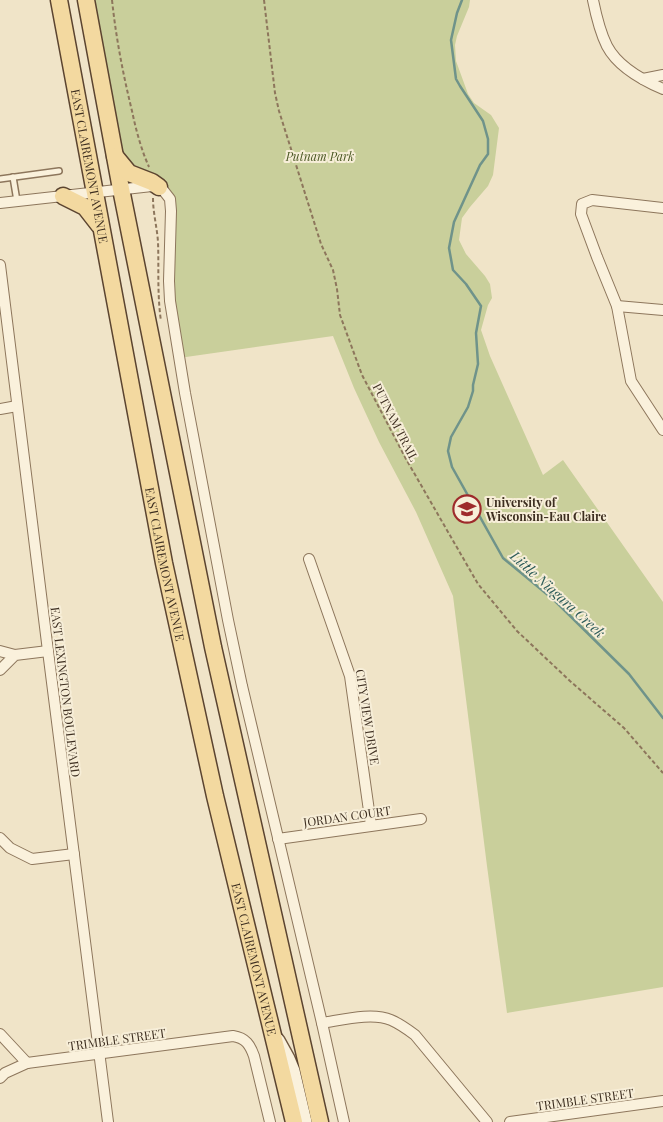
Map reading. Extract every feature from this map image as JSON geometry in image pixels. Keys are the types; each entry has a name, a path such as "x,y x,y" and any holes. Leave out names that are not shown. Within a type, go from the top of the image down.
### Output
{"main road":[{"name":"EAST CLAIREMONT AVENUE","path":"58,0 164,563 215,796 294,1122"},
{"name":"EAST CLAIREMONT AVENUE","path":"86,0 114,155 212,647 320,1122"},
{"path":"114,155 129,173 152,182 159,187"},
{"path":"63,196 85,208 102,230"}],"street":[{"path":"593,0 596,15 608,46 619,62 643,79 663,89"},
{"path":"643,79 663,75"},
{"path":"0,203 152,186 159,187 167,194 171,205 170,301 185,393 228,620 248,714 344,1122"},
{"path":"663,208 592,200 582,204 581,214 617,306 631,381 663,430"},
{"name":"EAST LEXINGTON BOULEVARD","path":"0,271 108,1122"},
{"path":"617,306 663,310"},
{"path":"0,409 17,406"},
{"name":"CITY VIEW DRIVE","path":"309,559 350,676 371,825"},
{"path":"0,651 15,656 48,651"},
{"path":"0,670 15,656"},
{"name":"JORDAN COURT","path":"278,839 421,819"},
{"path":"0,838 10,848 32,859 74,854"},
{"path":"322,1023 375,1017 389,1019 406,1028 415,1034 487,1122"},
{"path":"0,1034 27,1063"},
{"name":"TRIMBLE STREET","path":"0,1078 4,1073 27,1063 233,1036 240,1037 246,1041 254,1056 270,1122"},
{"path":"273,1036 290,1065 304,1122"},
{"name":"TRIMBLE STREET","path":"510,1122 663,1101"}],"lane":[{"path":"0,179 59,171"},
{"path":"13,177 17,201"}],"path":[{"name":"PUTNAM TRAIL","path":"264,0 275,93 279,111 321,244 333,270 338,289 340,315 362,375 406,459 478,584 517,631 624,728 663,773"}],"green space":[{"name":"Putnam Park","path":"91,0 470,0 457,36 455,45 456,61 468,94 474,103 491,115 499,128 493,175 488,186 462,218 459,240 466,254 490,284 492,298 488,305 481,330 490,356 543,475 563,460 663,602 663,987 507,1013 453,596 416,512 379,442 354,388 333,336 179,358 173,322 170,199 125,169"}],"waterway":[{"name":"Little Niagara Creek","path":"462,0 451,40 456,79 483,121 488,139 488,154 480,165 454,222 449,248 453,270 466,284 481,306 476,333 478,364 468,407 451,437 448,451 452,467 503,558 554,600 629,674 663,718"}],"place":[{"name":"University of Wisconsin-Eau Claire","path":"467,509"}]}
